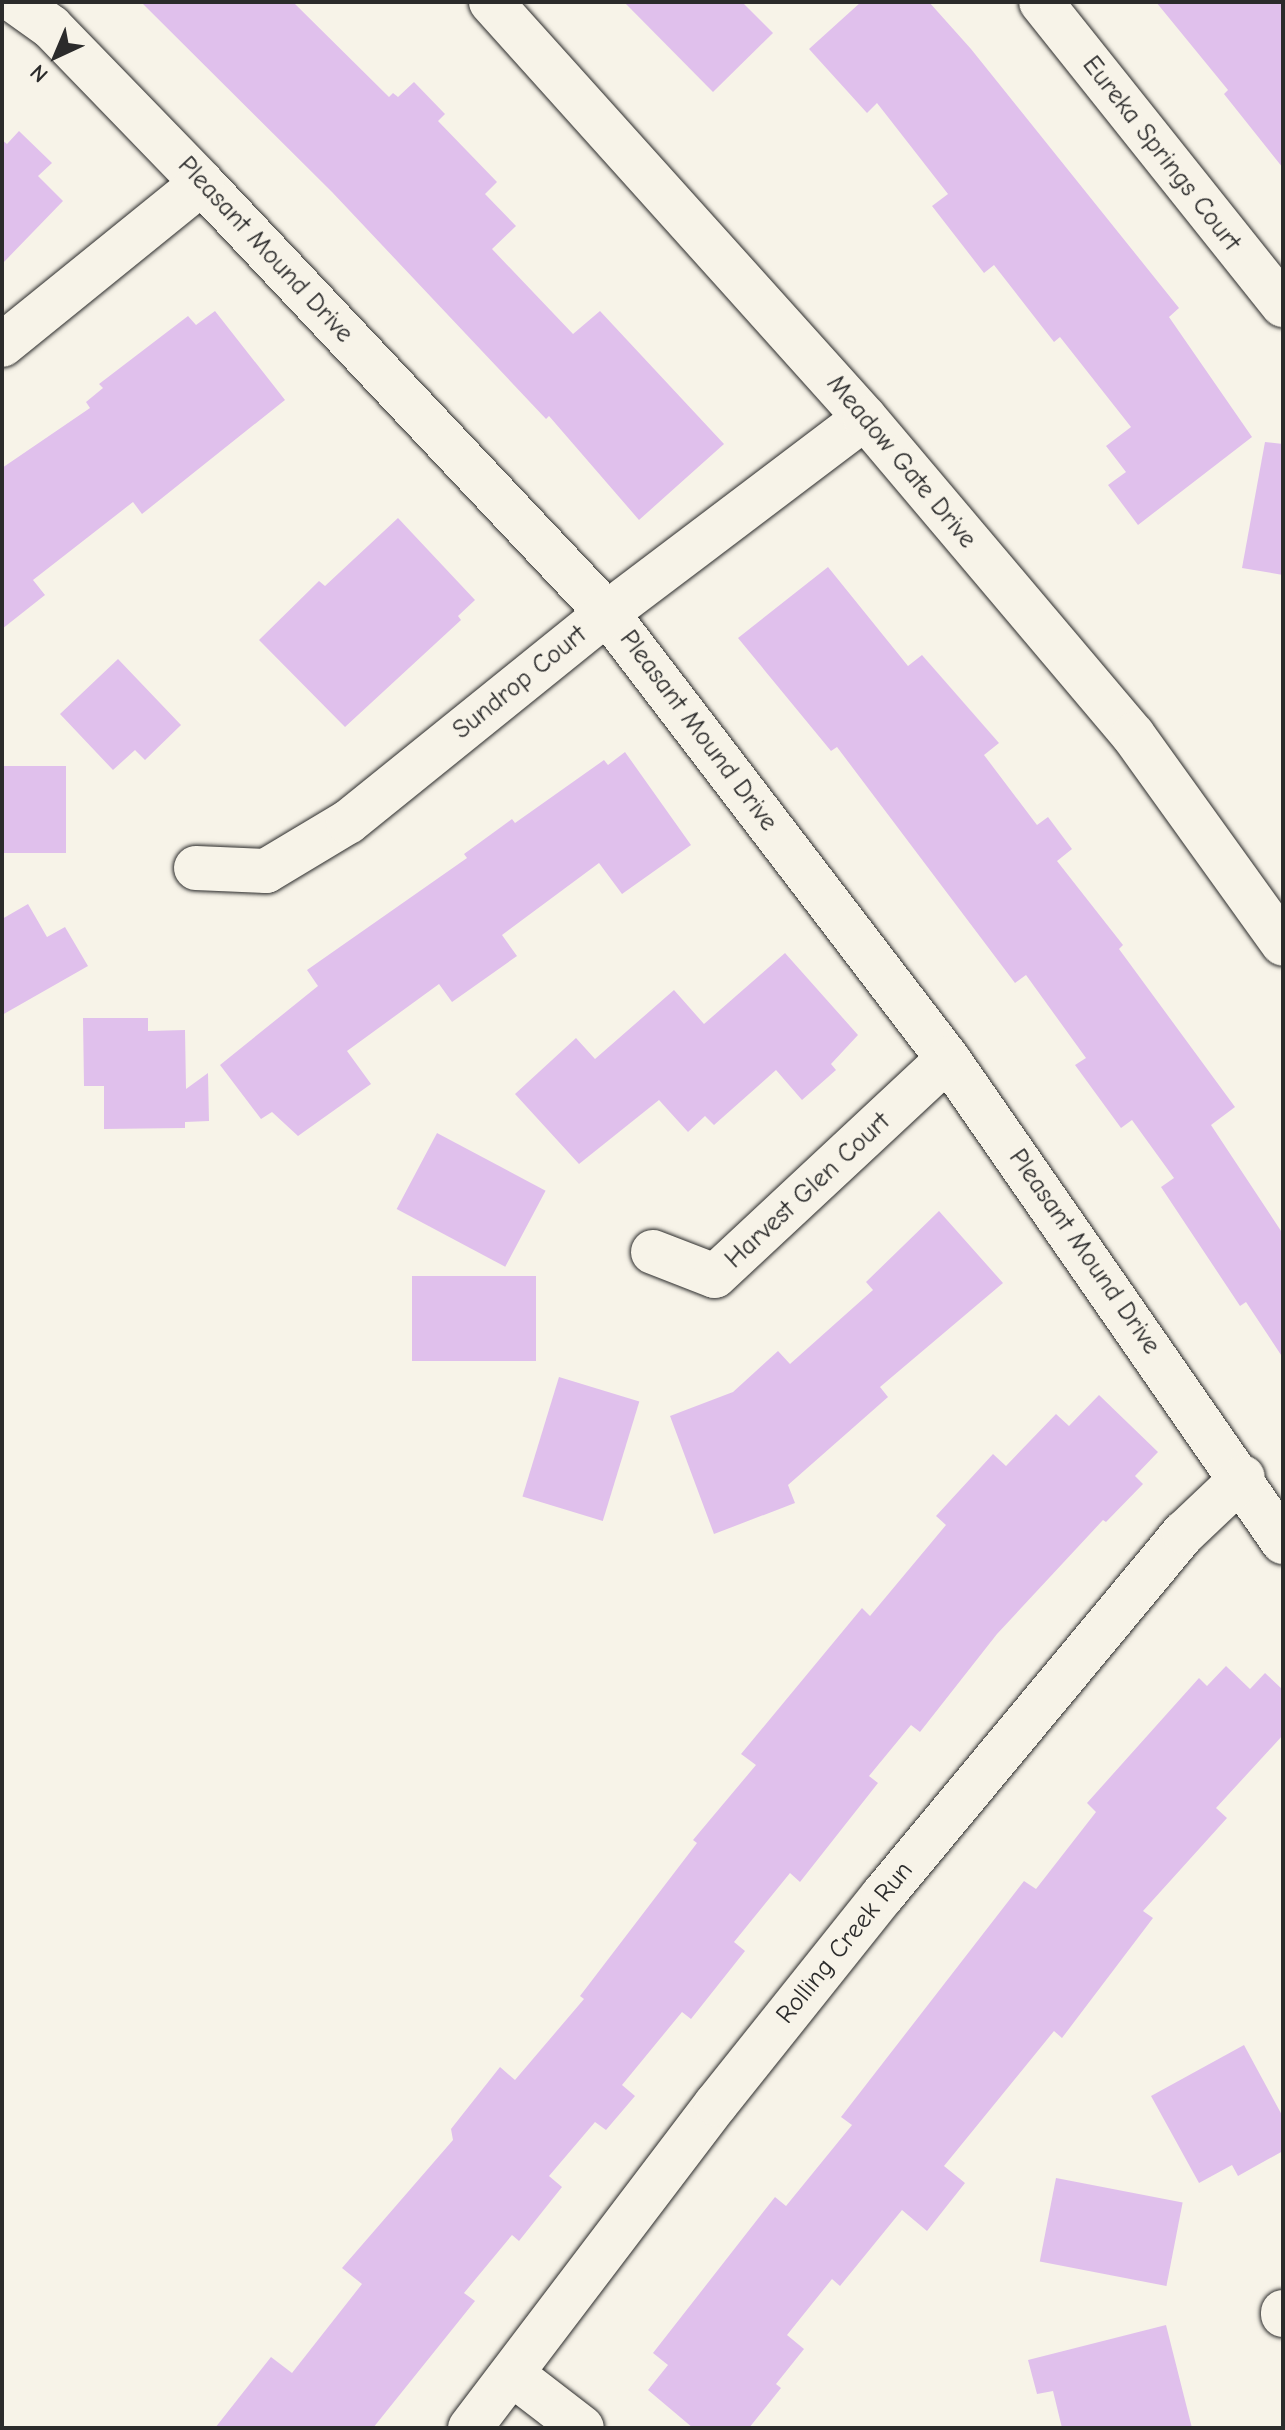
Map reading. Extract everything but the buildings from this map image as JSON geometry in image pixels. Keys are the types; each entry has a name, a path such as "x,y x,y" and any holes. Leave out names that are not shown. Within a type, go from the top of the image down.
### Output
{"street":[{"name":"Pleasant Mound Drive","path":"16,2 51,27 202,183 607,613 948,1059 1243,1477 1283,1542"},
{"name":"Meadow Gate Drive","path":"491,2 865,418 1133,735 1283,944"},
{"name":"Eureka Springs Court","path":"1041,2 1283,305"},
{"path":"2,345 202,183"},
{"name":"Sundrop Court","path":"196,868 266,871 348,822 607,613 865,418"},
{"name":"Harvest Glen Court","path":"653,1252 715,1276 948,1059"},
{"name":"Rolling Creek Run","path":"470,2428 873,1908 1184,1533 1243,1477"},
{"path":"512,2374 582,2428"}]}
